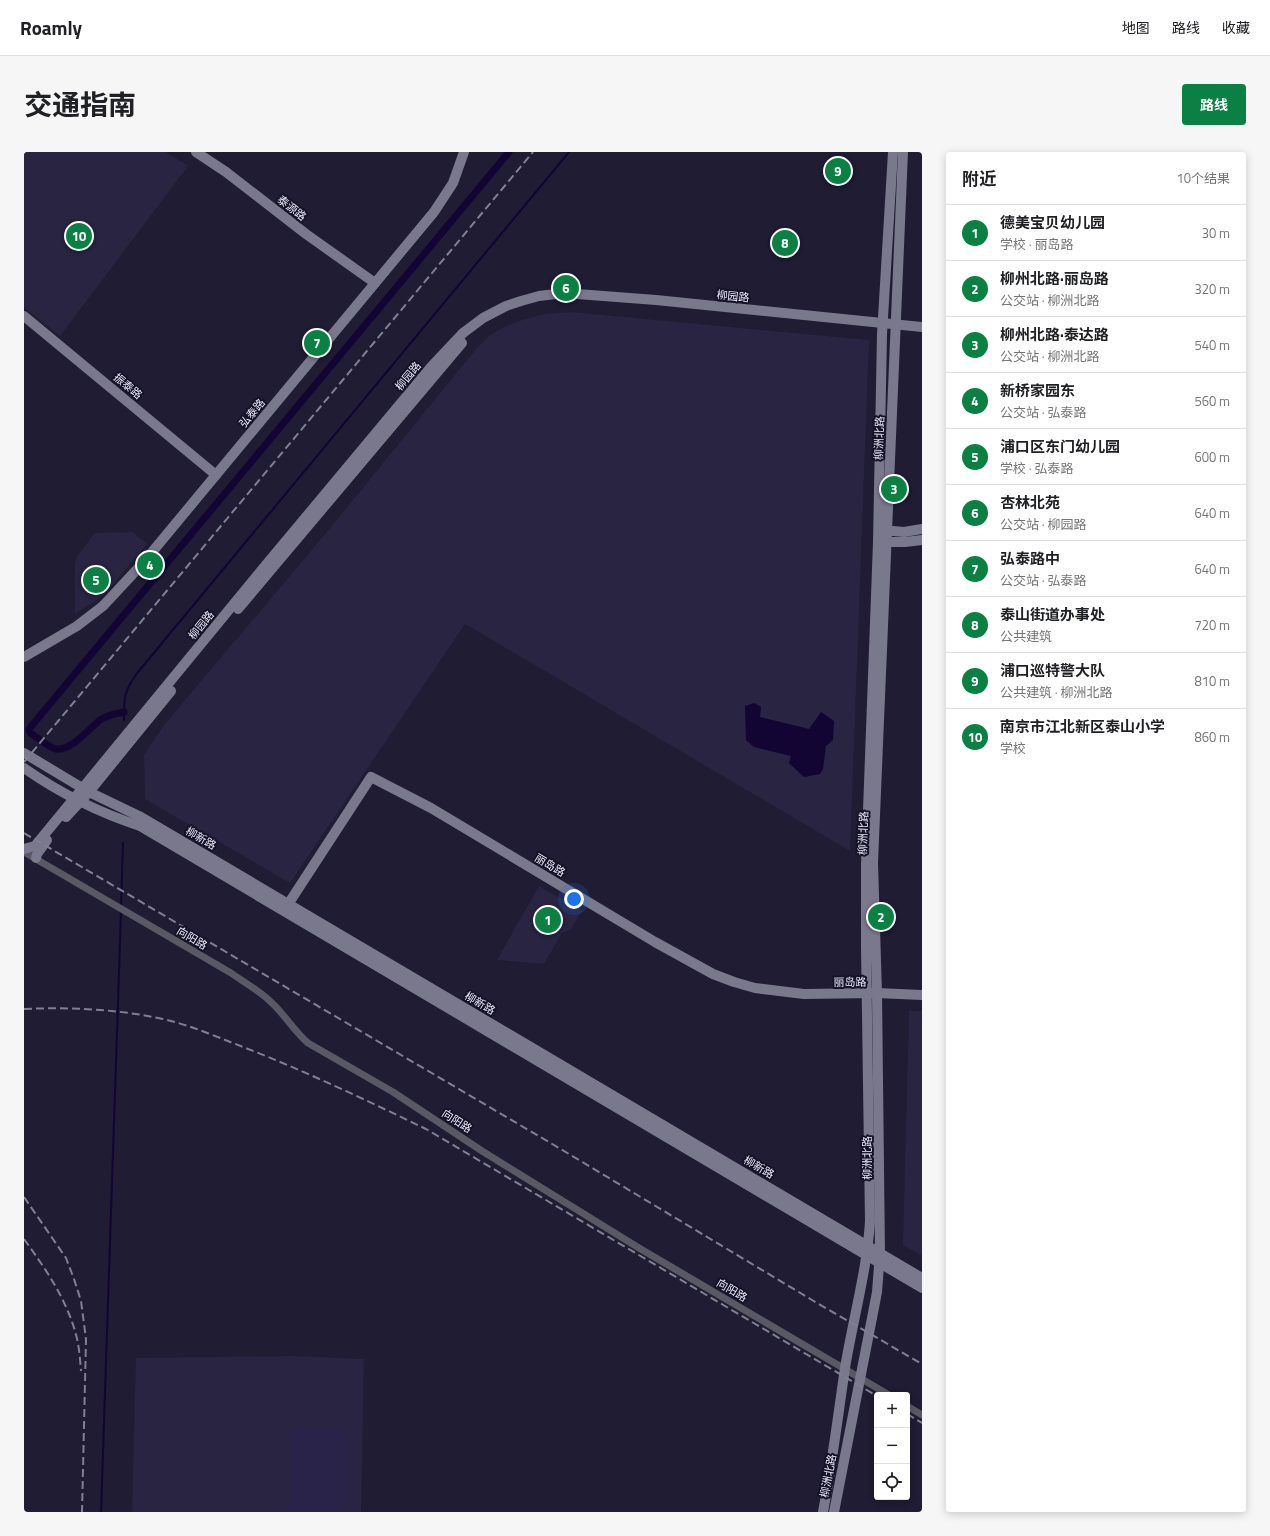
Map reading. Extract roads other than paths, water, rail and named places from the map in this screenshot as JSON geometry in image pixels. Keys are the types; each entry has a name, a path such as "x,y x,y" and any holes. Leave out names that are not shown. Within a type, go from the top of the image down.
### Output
{"main road":[{"name":"泰源路","path":"196,152 226,172 306,234 375,283"},
{"name":"弘泰路","path":"24,657 77,626 103,606 143,563 419,232 447,194 458,171 464,152"},
{"name":"柳洲北路","path":"823,1512 834,1454 845,1369 868,1250 874,864 883,542 882,327 898,156"},
{"name":"柳洲北路","path":"883,530 895,328 898,156"},
{"name":"柳园路","path":"77,800 462,343 472,333 493,318 508,311 540,301 566,298 882,327 922,327"},
{"name":"振泰路","path":"24,316 216,475"},
{"name":"柳园路","path":"895,328 922,334"},
{"path":"883,530 904,532 922,529"},
{"path":"883,542 922,540"},
{"name":"柳新路","path":"24,753 86,790 141,817 286,908"},
{"name":"柳新路","path":"24,768 77,800 110,816 140,826 286,908 868,1250 922,1288"},
{"name":"丽岛路","path":"286,908 371,777 431,808 654,942 713,974 755,988 784,992 808,994 872,993 922,995"},
{"path":"24,849 35,846 77,800"},
{"path":"36,858 37,854 64,820 77,800"},
{"name":"柳洲北路","path":"834,1512 872,1318 880,1258 872,993"},
{"name":"柳新路","path":"880,1258 922,1278"}],"street":[{"name":"向阳路","path":"24,852 106,899 257,990 272,1003 297,1033 308,1043 393,1092 482,1151 614,1233 884,1392"},
{"path":"910,1408 922,1415"}],"waterway":[{"path":"124,712 103,718 74,743 62,749 56,749 50,746 30,733 29,729 509,152"},
{"path":"124,720 124,705 127,689 138,672 569,152"},
{"path":"121,907 123,843"},
{"path":"101,1512 121,912"}],"railway":[{"path":"24,762 533,152"},
{"path":"24,833 922,1364"},
{"path":"24,1009 59,1008 111,1011 163,1019 183,1024 213,1035 335,1086 426,1129 874,1394"},
{"path":"24,1197 66,1258 81,1301 86,1339 82,1512"},
{"path":"24,1239 47,1272 66,1306 76,1336 81,1371"},
{"path":"910,1416 922,1423"}],"place":[{"name":"浦口巡特警大队","path":"838,171"},
{"name":"南京市江北新区泰山小学","path":"79,236"},
{"name":"泰山街道办事处","path":"785,243"},
{"name":"杏林北苑","path":"566,288"},
{"name":"弘泰路中","path":"317,343"},
{"name":"柳州北路·泰达路","path":"894,489"},
{"name":"新桥家园东","path":"150,565"},
{"name":"浦口区东门幼儿园","path":"96,580"},
{"name":"柳州北路·丽岛路","path":"881,917"},
{"name":"德美宝贝幼儿园","path":"548,920"}]}
